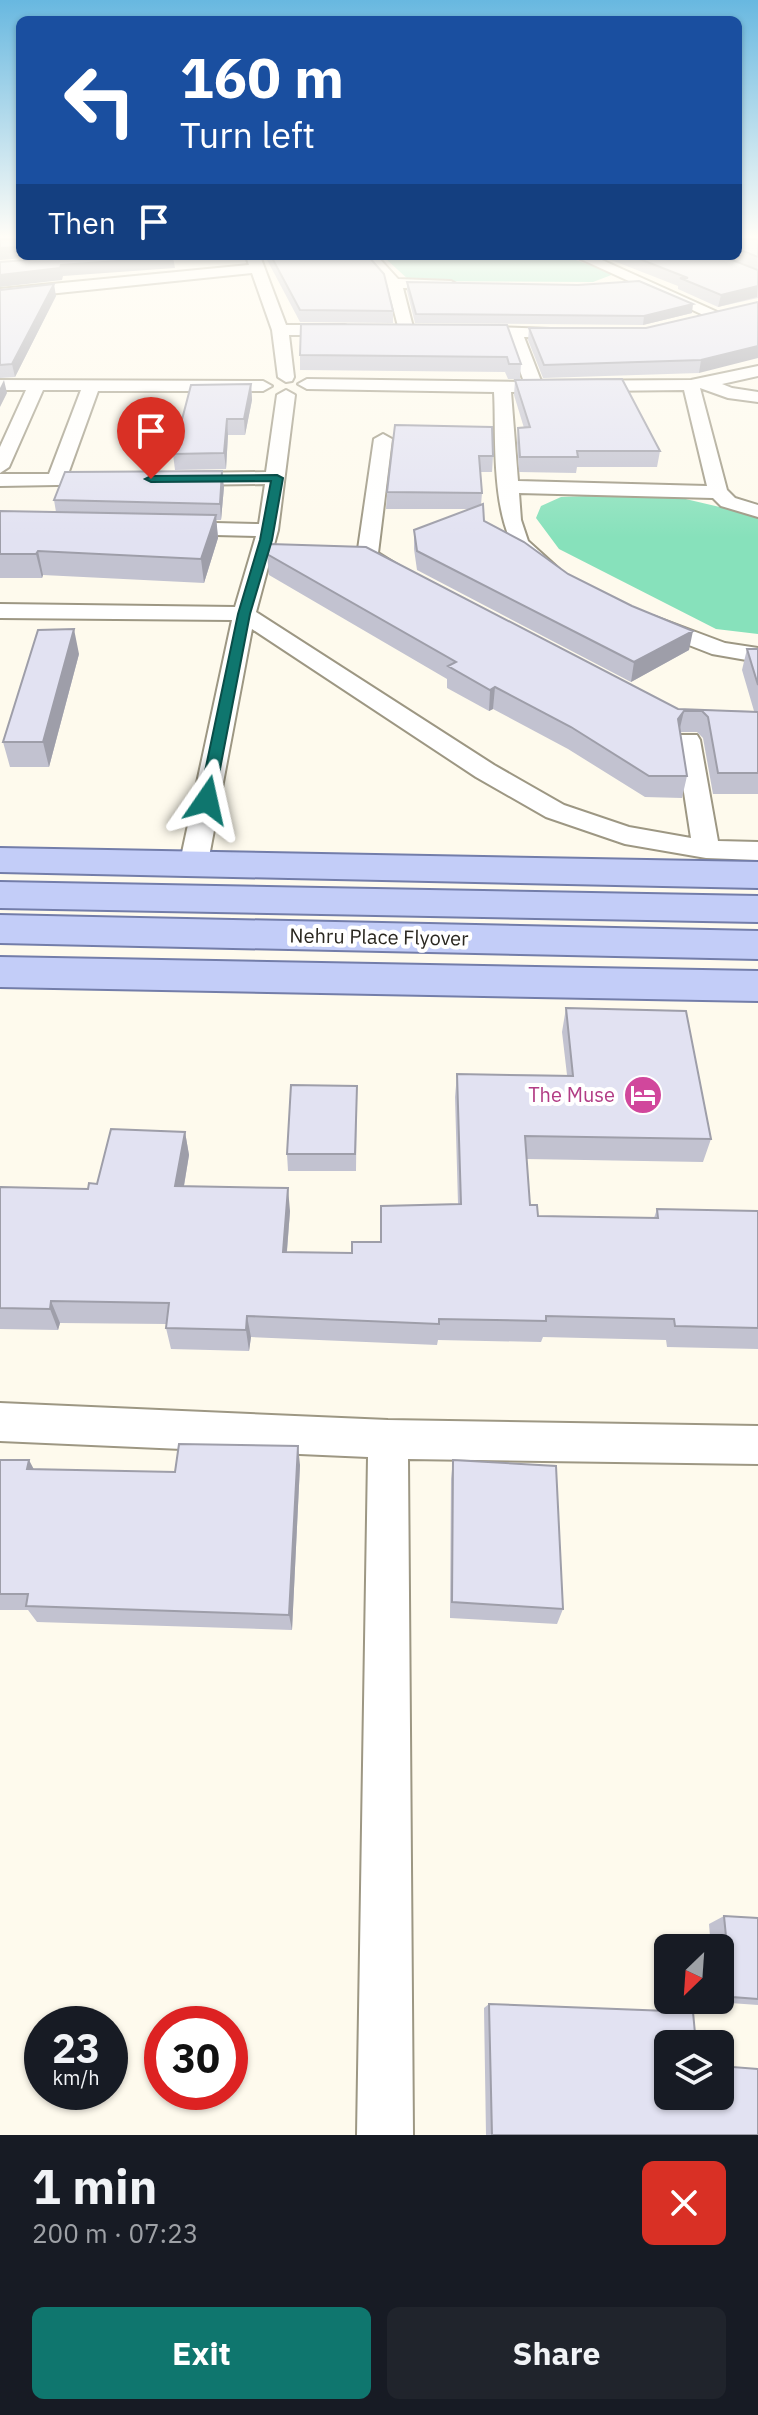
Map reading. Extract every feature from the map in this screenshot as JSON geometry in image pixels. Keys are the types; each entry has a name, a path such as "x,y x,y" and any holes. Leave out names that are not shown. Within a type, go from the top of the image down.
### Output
{"main road":[{"path":"0,860 758,875"},
{"name":"Nehru Place Flyover","path":"0,895 758,909"},
{"name":"Nehru Place Flyover","path":"0,929 758,945"},
{"path":"0,972 758,986"}],"street":[{"path":"194,862 244,614 265,541 277,478 286,386 281,339"},
{"path":"517,339 535,387"},
{"path":"0,385 263,386 271,393 286,386 304,391 307,384 535,387 698,383 758,371"},
{"path":"698,383 728,393 758,397"},
{"path":"698,383 718,492 728,502 758,511"},
{"path":"0,467 37,385"},
{"path":"56,480 91,386"},
{"path":"502,387 511,520 519,543 542,565 565,579"},
{"path":"367,556 383,439"},
{"path":"167,479 277,478"},
{"path":"0,480 119,479"},
{"path":"509,487 718,492"},
{"path":"158,528 265,541 286,553"},
{"path":"339,555 367,556 422,585"},
{"path":"0,611 244,614 485,771 555,811 625,835 706,849 758,851"},
{"path":"633,613 676,634 720,649 758,655"},
{"path":"689,728 706,849"},
{"path":"0,1422 388,1439 758,1445"},
{"path":"385,2135 388,1439"}],"green space":[{"path":"660,493 758,516 758,634 716,629 559,549 536,518 541,506 561,497"}],"building":[{"path":"0,339 25,339 12,364 0,365"},
{"path":"301,339 512,339 521,364 509,364 507,357 300,355"},
{"path":"533,339 758,339 758,346 701,360 544,365"},
{"path":"622,379 660,451 577,451 578,457 520,457 518,428 530,427 515,380"},
{"path":"251,384 244,419 227,419 224,453 173,454 191,385"},
{"path":"395,425 492,427 493,456 479,456 482,493 387,492"},
{"path":"222,471 220,504 54,500 65,472"},
{"path":"483,504 484,521 524,542 568,574 632,606 693,631 634,662 417,551 414,530"},
{"path":"0,511 216,515 201,559 38,551 36,554 0,554"},
{"path":"270,544 366,547 678,709 758,712 758,773 718,773 708,717 702,711 684,711 678,719 687,776 649,776 571,727 495,687 490,690 448,666 456,662 267,554"},
{"path":"74,629 43,742 3,742 38,630"},
{"path":"747,649 758,649 758,685"},
{"path":"566,1008 686,1011 711,1139 525,1136 530,1205 537,1205 538,1216 658,1218 657,1209 758,1211 758,1328 675,1326 674,1319 546,1316 546,1321 439,1319 439,1324 247,1316 246,1330 166,1328 169,1303 51,1301 50,1309 0,1308 0,1187 88,1189 89,1183 97,1184 111,1129 185,1132 175,1186 288,1188 283,1252 352,1253 352,1242 381,1242 381,1206 461,1204 457,1074 573,1076"},
{"path":"291,1085 357,1086 355,1154 287,1154"},
{"path":"179,1444 298,1446 289,1615 26,1606 28,1594 0,1594 0,1460 29,1460 27,1469 175,1472"},
{"path":"453,1460 556,1466 563,1609 452,1602"},
{"path":"724,1916 758,1918 758,1999 734,1997 734,1934 726,1934"},
{"path":"489,2004 693,2014 695,2030 654,2030 654,2110 734,2110 734,2067 758,2069 758,2135 492,2135"}],"place":[{"name":"The Muse","path":"643,1095"}],"route":[{"path":"151,479 277,478 266,540 244,614 207,800"}]}
